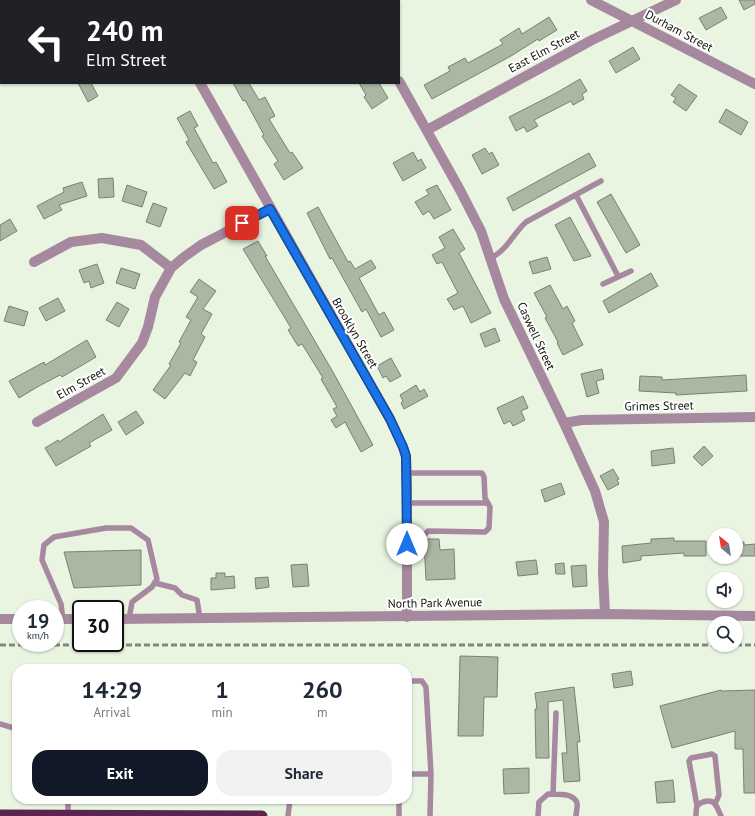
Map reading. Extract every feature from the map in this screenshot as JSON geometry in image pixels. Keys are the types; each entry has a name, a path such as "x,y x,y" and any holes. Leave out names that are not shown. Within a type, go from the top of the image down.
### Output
{"highway":[{"path":"0,815 262,816"}],"street":[{"name":"Durham Street","path":"592,0 755,84"},
{"name":"East Elm Street","path":"427,130 592,40 676,0"},
{"name":"Caswell Street","path":"400,83 481,231 504,299 595,491 604,522 603,573 606,614"},
{"name":"Brooklyn Street","path":"201,84 390,419 403,447 406,456 407,473 407,617"},
{"name":"Elm Street","path":"37,422 116,378 142,343 148,327 155,297 171,268 201,245 270,209"},
{"path":"34,262 71,242 102,238 141,245 171,268"},
{"name":"Grimes Street","path":"564,423 582,420 755,418"},
{"name":"North Park Avenue","path":"124,620 606,614 755,616"},
{"path":"0,619 12,619"}],"lane":[{"path":"491,258 502,252 526,222 601,181"},
{"path":"576,195 618,276"},
{"path":"603,284 631,271"},
{"path":"407,473 482,473 484,477 486,498 490,507 489,528 485,532 428,531 416,544 407,544"},
{"path":"407,503 488,503"},
{"path":"59,600 42,560 44,545 54,537 106,528 130,528 148,540 157,579 152,587 132,602 129,620"},
{"path":"155,583 175,588 182,595 197,600 200,619"},
{"path":"412,681 422,681 426,687 431,774 430,816"},
{"path":"553,794 556,713"},
{"path":"0,724 12,728"},
{"path":"696,816 697,806 689,761 692,758 712,754 715,756 719,794 716,804 721,816"},
{"path":"412,774 431,774"},
{"path":"538,816 539,802 548,794 569,795 573,798 577,803 576,816"},
{"path":"697,806 702,802 712,802 716,804"},
{"path":"68,804 68,815"},
{"path":"288,816 289,804"},
{"path":"399,804 399,816"}],"building":[{"path":"739,0 755,0 755,4 744,10"},
{"path":"721,7 727,18 706,30 699,18"},
{"path":"549,17 557,30 539,41 538,39 511,56 432,99 424,85 450,71 448,67 465,58 468,63 503,44 500,40 519,28 522,34"},
{"path":"633,47 640,59 616,73 609,61"},
{"path":"580,79 587,91 582,94 584,99 573,105 571,101 534,120 538,126 527,132 524,127 516,131 509,117"},
{"path":"79,84 92,84 98,96 88,102"},
{"path":"234,84 250,84 259,100 265,97 275,116 269,119 290,153 292,152 303,168 284,180 274,164 278,161 262,136 264,135 245,100 243,101"},
{"path":"360,84 380,84 388,98 372,109 364,97 366,95"},
{"path":"679,84 697,96 686,111 673,102 676,98 671,95"},
{"path":"726,109 748,122 741,135 719,122"},
{"path":"190,111 198,126 194,128 213,163 216,162 227,182 214,189 186,142 189,140 177,118"},
{"path":"485,148 489,154 492,152 499,165 482,174 472,155"},
{"path":"413,152 418,161 421,159 426,168 403,181 393,163"},
{"path":"589,153 596,166 513,211 507,198"},
{"path":"113,178 114,197 99,198 98,179"},
{"path":"82,182 87,196 59,205 62,210 44,219 37,206 64,192 63,188"},
{"path":"127,185 147,192 142,207 122,201"},
{"path":"437,185 451,210 434,219 429,211 423,215 415,202 429,194 426,190"},
{"path":"611,194 640,245 626,253 597,202"},
{"path":"153,203 167,208 160,227 146,222"},
{"path":"318,207 348,262 350,261 355,269 371,260 376,268 359,278 379,315 384,312 394,330 381,337 366,309 362,312 332,258 330,259 307,213"},
{"path":"570,217 591,256 574,261 555,225"},
{"path":"10,219 17,231 0,241 0,225"},
{"path":"453,229 465,249 459,253 491,313 471,323 463,306 454,310 447,299 458,293 442,262 437,264 432,255 445,248 439,237"},
{"path":"258,241 267,256 265,256 333,372 373,445 361,452 345,422 336,428 331,420 337,416 333,409 337,407 321,379 323,378 302,344 298,346 288,330 291,328 243,249"},
{"path":"547,257 551,269 533,274 529,262"},
{"path":"97,264 104,283 91,288 89,281 84,283 79,270"},
{"path":"121,268 140,274 135,289 116,283"},
{"path":"651,273 658,286 609,313 603,301"},
{"path":"199,279 216,291 203,309 212,314 201,334 205,337 193,360 197,362 190,376 185,373 165,399 153,390 171,365 169,364 181,343 179,342 191,320 186,317 198,297 190,292"},
{"path":"550,285 563,309 567,306 575,321 572,323 583,345 563,355 545,318 547,317 534,293"},
{"path":"58,298 65,311 46,321 39,308"},
{"path":"117,302 129,309 119,327 106,320"},
{"path":"9,306 28,312 24,326 4,321"},
{"path":"495,328 500,341 485,347 480,334"},
{"path":"87,340 96,357 62,377 60,375 19,398 9,381 44,362 45,365"},
{"path":"391,358 401,376 390,382 386,376 383,378 377,366"},
{"path":"602,369 604,379 596,381 599,393 587,397 581,374"},
{"path":"746,375 747,391 676,395 676,393 639,391 640,376 662,377 662,380"},
{"path":"416,385 420,392 424,389 428,396 404,409 401,403 403,401 400,395"},
{"path":"523,396 528,408 521,411 525,420 513,426 510,421 504,424 497,408"},
{"path":"136,411 144,423 126,435 118,422"},
{"path":"103,414 112,430 89,443 91,446 56,466 45,448 58,440 59,442"},
{"path":"704,446 713,456 702,466 693,457"},
{"path":"673,448 675,463 652,466 651,451"},
{"path":"613,469 619,479 617,480 619,484 608,490 600,476"},
{"path":"561,483 565,494 545,502 541,490"},
{"path":"674,538 674,541 706,541 706,556 684,556 684,553 641,556 641,560 623,563 622,546 651,543 651,539"},
{"path":"426,539 439,539 440,550 454,549 455,579 426,580 424,542"},
{"path":"743,542 744,545 755,544 755,556 743,556"},
{"path":"141,550 141,585 74,588 64,552"},
{"path":"536,560 538,574 518,576 516,562"},
{"path":"564,563 565,574 556,574 555,564"},
{"path":"307,564 309,586 293,587 291,565"},
{"path":"586,565 587,586 573,587 571,566"},
{"path":"216,573 225,573 225,577 234,576 235,588 211,590 211,578 216,578"},
{"path":"268,577 269,587 256,589 255,578"},
{"path":"460,656 498,657 497,697 484,697 483,736 458,736"},
{"path":"631,671 633,685 614,688 612,674"},
{"path":"574,687 580,742 577,742 580,781 564,782 562,753 567,753 563,700 548,702 549,758 536,758 535,709 537,709 535,693"},
{"path":"721,690 755,690 755,793 744,793 743,749 735,749 735,731 672,748 660,706"},
{"path":"529,768 529,793 504,794 503,769"},
{"path":"673,780 675,802 657,803 655,782"}],"railway":[{"path":"0,645 707,645"},
{"path":"743,645 755,645"}],"route":[{"path":"242,223 270,209 390,419 406,456 407,544"}]}
